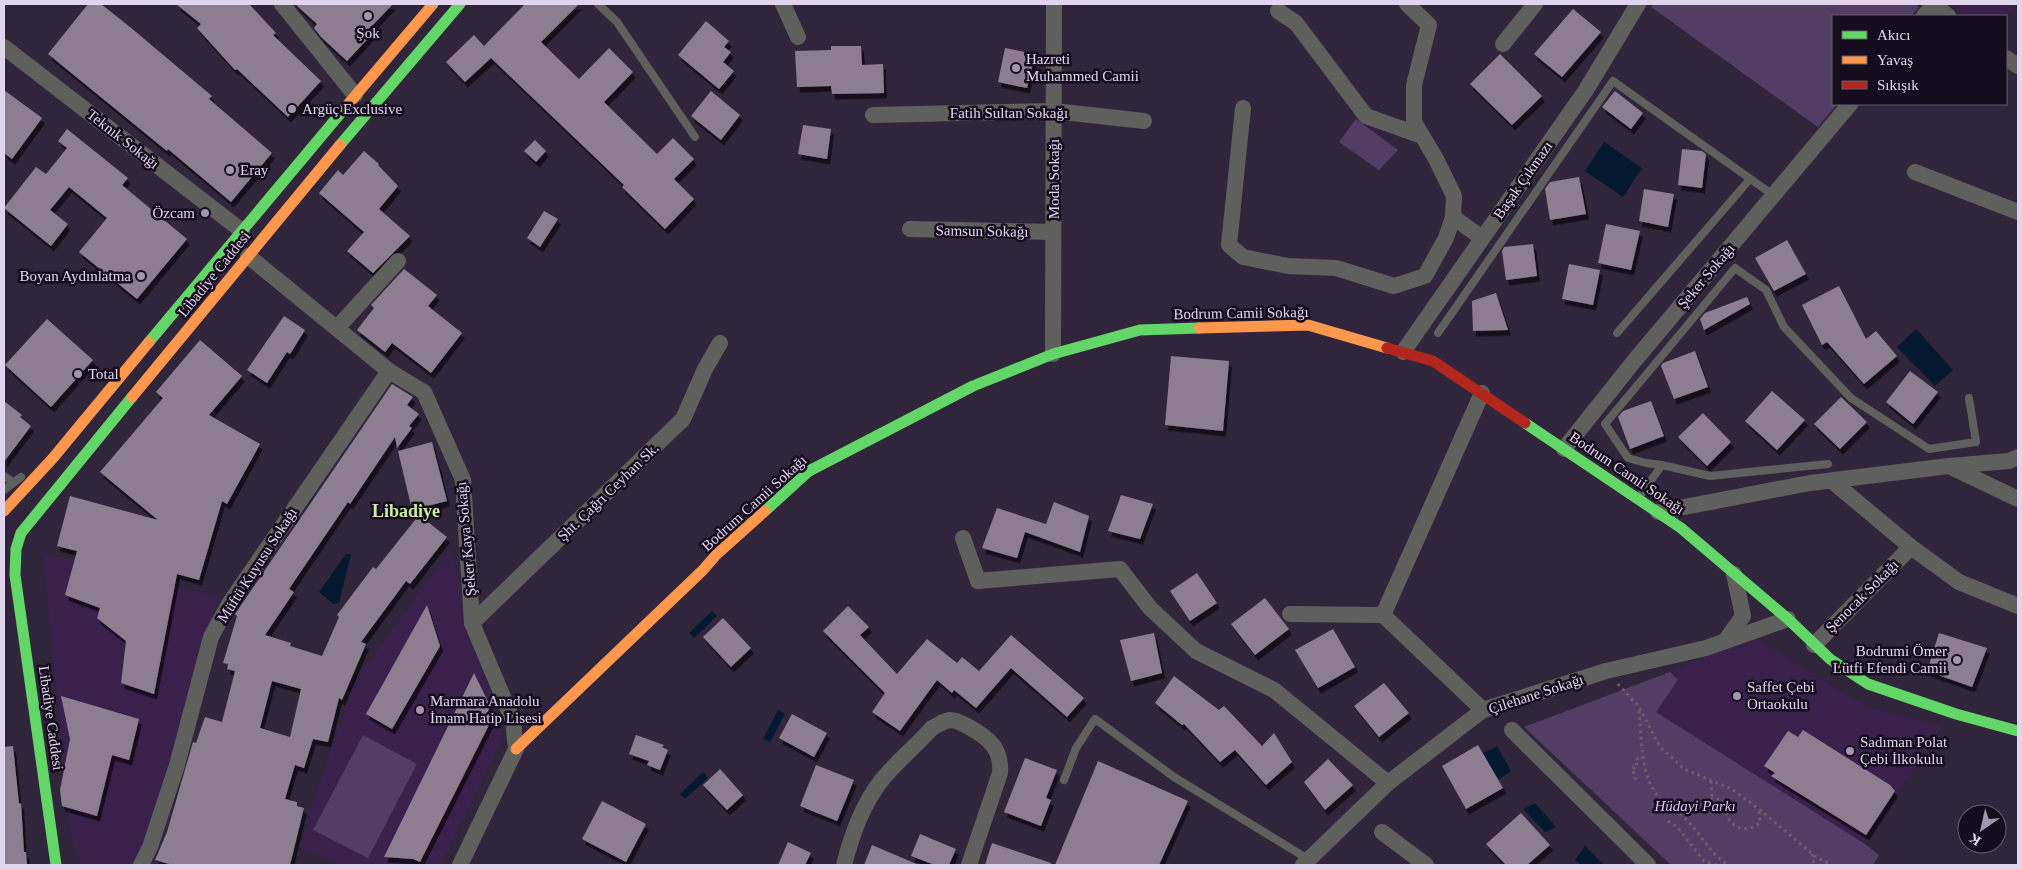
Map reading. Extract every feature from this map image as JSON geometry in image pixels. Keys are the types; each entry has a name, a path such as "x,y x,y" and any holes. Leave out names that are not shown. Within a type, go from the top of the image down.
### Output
{"street":[{"path":"282,4 355,95"},
{"name":"Libadiye Caddesi","path":"56,865 15,574 16,550 21,533 248,256 460,4"},
{"path":"783,4 798,37"},
{"name":"Moda Sokağı","path":"1053,354 1054,4"},
{"path":"1243,108 1229,245 1243,257 1288,266 1336,268 1394,286 1425,276 1446,238 1453,217 1454,196 1414,122 1414,84 1429,25 1407,4"},
{"path":"1503,44 1536,4"},
{"name":"Başak Çıkmazı","path":"1403,352 1586,90 1638,4"},
{"path":"1925,15 1933,4 1947,15"},
{"name":"Libadiye Caddesi","path":"4,511 53,458 427,6"},
{"path":"1278,11 1296,23 1366,116 1422,136"},
{"name":"Teknık Sokağı","path":"4,47 242,231"},
{"path":"2007,59 2018,66"},
{"name":"Şeker Sokağı","path":"1564,449 1849,105"},
{"name":"Fatih Sultan Sokağı","path":"872,115 1054,111 1144,121"},
{"path":"1915,172 2018,212"},
{"path":"1453,217 1482,238"},
{"name":"Samsun Sokağı","path":"910,229 1053,232"},
{"name":"Şeker Kaya Sokağı","path":"248,256 389,370 424,392 463,480 472,623 513,721 516,749"},
{"path":"337,328 398,261"},
{"name":"Bodrum Camii Sokağı","path":"516,749 703,570 716,555 809,471 973,386 1053,354 1140,330 1308,326 1434,360 1680,528 1788,619 1830,659 1868,684 1956,714 2018,731"},
{"name":"Şht. Çağrı Ceyhan Sk.","path":"472,623 683,419 705,369 720,343"},
{"name":"Müftü Kuyusu Sokağı","path":"141,865 150,847 177,765 211,638 234,596 389,370"},
{"path":"1383,615 1482,393"},
{"path":"1658,512 1810,483 1949,466 2010,461 2018,457"},
{"path":"1949,466 2018,500"},
{"name":"Şenocak Sokağı","path":"1832,481 1911,547 1958,582 2018,606"},
{"path":"963,538 978,581 1120,569 1150,608 1196,651 1274,690 1388,783"},
{"name":"Şenocak Sokağı","path":"1814,645 1911,547"},
{"name":"Libadiye Caddesi","path":"4,555 15,574"},
{"path":"1725,641 1743,616 1734,574"},
{"path":"1290,614 1383,615 1483,710"},
{"name":"Çilehane Sokağı","path":"1306,862 1388,783 1483,710 1606,671 1706,648 1788,619"},
{"path":"844,865 857,826 881,781 932,728 941,722 950,720 957,721 984,735 993,744 1001,764 1000,773 969,865"},
{"path":"1512,730 1648,865"},
{"path":"460,865 516,749"},
{"path":"1382,832 1426,865"}],"lane":[{"path":"598,4 617,22 695,137"},
{"path":"1438,333 1613,81 1773,195"},
{"path":"1616,333 1750,179"},
{"path":"1828,464 1710,476 1628,458 1605,424 1735,268 1766,290 1784,326 1851,398 1928,449 1976,442 1968,398"},
{"path":"4,490 13,482 53,458"},
{"path":"1638,499 1662,465"},
{"path":"4,476 13,482"},
{"path":"1064,780 1076,748 1095,719 1174,777 1306,862"}],"path":[{"path":"1606,671 1639,708 1660,747 1684,769 1732,790 1759,809 1812,854 1832,865"},
{"path":"1639,708 1646,771 1653,790 1661,801 1686,819 1715,856 1728,865"},
{"path":"1636,780 1632,768 1637,767 1636,759 1644,757"},
{"path":"1711,781 1712,799"},
{"path":"1698,803 1712,799 1722,799 1730,822 1738,827 1748,829 1760,823 1759,809"},
{"path":"1668,821 1678,828 1704,861 1717,865"},
{"path":"1812,854 1814,865"}],"shaded area":[{"path":"1949,4 2016,4 2007,16 1964,15"},
{"name":"Marmara Anadolu İmam Hatip Lisesi","path":"450,550 503,737 441,865 343,865 301,849 309,814 354,683"},
{"path":"43,553 218,597 173,777 138,865 81,865 70,833"},
{"path":"1754,636 1818,678 1866,706 1942,726 1865,844 1656,712 1678,680 1670,672"}],"green space":[{"path":"1653,4 1915,4 1919,7 1912,15 1832,15 1832,105 1836,105 1818,127 1651,7"},
{"path":"1356,119 1398,150 1379,170 1339,142"},
{"name":"Hüdayi Parkı","path":"1670,672 1678,680 1656,712 1865,844 1879,855 1873,865 1671,865 1524,727"},
{"path":"363,735 417,764 368,858 313,830"}],"water":[{"path":"1604,142 1642,168 1623,197 1585,171"},
{"path":"1916,329 1953,370 1935,386 1897,347"},
{"path":"346,554 351,554 339,603 333,604 319,592"},
{"path":"712,611 717,616 694,638 689,633"},
{"path":"778,710 785,714 770,742 763,739"},
{"path":"1497,746 1511,771 1498,780 1483,753"},
{"path":"703,772 708,778 685,799 680,794"},
{"path":"1535,803 1556,827 1545,832 1523,809"},
{"path":"1585,846 1604,865 1581,865 1575,860"}],"building":[{"path":"88,4 101,4 130,27 212,96 209,99 272,153 231,202 168,149 167,151 48,54"},
{"path":"176,4 249,4 276,33 273,35 321,81 288,117 237,69 235,70 197,28 201,24"},
{"path":"295,4 393,4 369,29 373,33 347,61 321,37 314,28 317,24"},
{"path":"525,4 579,4 541,42 579,79 609,48 633,72 604,102 657,154 673,138 694,159 674,179 694,199 665,229 622,187 624,185 491,58 465,82 446,62 474,35 484,46"},
{"path":"1573,9 1601,32 1562,77 1534,54"},
{"path":"706,21 729,41 724,47 731,52 723,62 734,71 719,89 678,55"},
{"path":"831,46 861,46 862,65 883,64 884,93 832,94 831,86 797,87 795,51 831,50"},
{"name":"Hazreti Muhammed Camii","path":"1005,48 1035,54 1027,88 998,82"},
{"path":"1500,54 1542,96 1512,125 1470,84"},
{"path":"4,90 42,118 12,159 4,153"},
{"path":"711,91 740,115 721,140 691,116"},
{"path":"1615,91 1643,113 1631,129 1602,107"},
{"path":"803,125 831,129 827,159 798,154"},
{"path":"67,129 128,178 122,185 187,239 137,299 79,252 107,218 69,187 50,210 68,224 51,246 4,208 36,167 46,174 67,148 58,141"},
{"path":"535,140 546,151 536,162 524,151"},
{"path":"1682,149 1702,151 1706,154 1702,188 1678,185"},
{"path":"364,151 379,164 398,186 379,209 410,236 373,273 347,251 364,232 319,193 338,170 343,175"},
{"path":"1579,177 1586,214 1550,220 1545,189 1550,182"},
{"path":"1644,189 1674,194 1668,227 1639,221"},
{"path":"544,211 558,219 540,247 527,238"},
{"path":"1606,224 1640,231 1631,270 1598,263"},
{"path":"1787,240 1806,274 1774,291 1755,258"},
{"path":"1533,244 1537,276 1506,280 1502,251 1504,247"},
{"path":"1569,264 1600,270 1593,305 1562,299"},
{"path":"404,269 437,295 428,306 462,333 431,373 392,343 385,352 357,330 374,308 371,305"},
{"path":"1839,286 1866,339 1876,331 1897,356 1864,384 1827,342 1822,345 1802,305"},
{"path":"1496,293 1508,330 1473,331 1472,301"},
{"path":"1747,297 1750,304 1704,330 1700,319 1705,313"},
{"path":"284,316 305,330 290,354 287,352 267,383 247,370"},
{"path":"47,319 93,360 51,407 5,365"},
{"path":"200,340 242,376 209,415 260,444 227,504 222,501 199,580 177,574 154,694 121,683 126,641 97,618 100,608 65,595 77,551 57,546 70,496 158,520 100,472 163,398 156,392"},
{"path":"1695,351 1708,387 1674,399 1661,366 1663,363"},
{"path":"1171,356 1229,361 1223,431 1165,425"},
{"path":"1910,371 1938,392 1913,424 1886,402"},
{"path":"392,384 413,397 407,405 419,414 409,426 412,428 397,448 395,437 350,504 348,502 289,589 294,592 265,635 291,643 290,646 322,656 339,617 337,615 373,567 376,569 419,515 447,537 410,584 406,581 361,642 366,644 342,700 339,698 328,742 313,739 304,768 295,765 285,799 297,802 297,806 304,808 290,865 173,865 155,860 167,832 193,742 196,743 205,717 222,722 235,671 227,669 228,664 223,663 237,616 235,614","holes":["272,681 301,689 290,737 260,728"]},
{"path":"1772,391 1805,420 1777,450 1745,421"},
{"path":"1841,397 1867,422 1840,449 1814,424"},
{"path":"4,401 22,415 20,417 31,426 4,462"},
{"path":"1651,401 1664,436 1630,449 1618,417 1623,411"},
{"path":"1703,413 1731,442 1707,466 1678,437"},
{"path":"432,442 447,501 412,510 398,451"},
{"path":"1121,495 1153,504 1140,539 1108,531"},
{"path":"1054,502 1089,516 1080,552 1025,532 1017,558 982,548 997,508 1046,524"},
{"path":"1197,573 1217,603 1190,621 1170,591"},
{"path":"1265,598 1289,629 1255,655 1231,624"},
{"path":"427,605 440,646 392,729 366,714"},
{"path":"848,606 869,627 860,635 897,674 927,639 957,663 962,657 979,671 1011,635 1084,698 1067,717 1011,668 976,708 954,690 952,693 937,680 900,731 872,712 885,693 823,631"},
{"path":"723,618 751,648 731,667 703,637"},
{"path":"1333,629 1355,667 1318,688 1295,650"},
{"path":"1154,633 1162,673 1131,681 1120,640"},
{"name":"Bodrumi Ömer Lütfi Efendi Camii","path":"1939,633 1987,648 1972,687 1927,671"},
{"path":"474,673 490,706 487,714 493,717 420,862 413,859 384,857"},
{"path":"1174,676 1219,710 1224,706 1262,746 1274,733 1292,762 1266,785 1235,750 1220,762 1184,724 1182,725 1155,703"},
{"path":"1384,683 1409,713 1379,737 1354,706"},
{"path":"61,696 139,719 129,760 112,755 97,816 62,806 60,790 70,739"},
{"path":"792,714 827,733 814,757 779,738"},
{"path":"1803,730 1890,785 1895,791 1866,835 1771,776 1775,773 1764,766 1788,731 1798,737"},
{"path":"636,735 664,745 662,747 668,750 660,770 647,765 649,761 629,754"},
{"path":"1478,745 1503,788 1466,809 1442,766"},
{"path":"13,746 27,865 4,865 4,747"},
{"path":"1025,758 1057,770 1046,798 1051,800 1041,826 1004,812"},
{"path":"1328,759 1353,785 1325,810 1304,782"},
{"path":"1098,761 1188,801 1159,865 1055,865"},
{"path":"816,765 854,780 837,821 800,806"},
{"path":"720,769 743,795 727,810 703,785"},
{"path":"602,801 646,824 626,862 582,839"},
{"path":"1521,813 1550,845 1527,865 1506,865 1486,844"},
{"path":"920,834 956,849 949,865 935,865 911,856"},
{"path":"788,842 811,853 805,865 778,865"},
{"path":"992,843 1051,863 1050,865 985,865"},
{"path":"872,845 919,865 864,865"}],"traffic: fast":[{"path":"340,145 460,4"},
{"path":"149,342 350,102"},
{"path":"765,511 809,471 973,386 1053,354 1140,330 1199,328"},
{"path":"56,865 15,575 16,549 21,533 132,397"},
{"path":"1525,423 1681,528 1788,619 1830,659 1868,684 1956,714 2018,731"}],"traffic: slow":[{"path":"350,102 433,4"},
{"path":"132,397 340,145"},
{"path":"1199,328 1308,325 1387,348"},
{"path":"4,511 53,458 149,342"},
{"path":"516,749 703,570 716,555 765,511"}],"traffic: jam":[{"path":"1387,348 1433,361 1525,423"}],"place":[{"name":"Şok","path":"368,16"},
{"name":"Hazreti Muhammed Camii","path":"1016,68"},
{"name":"Argüç Exclusive","path":"292,109"},
{"name":"Eray","path":"230,170"},
{"name":"Özcam","path":"205,213"},
{"name":"Boyan Aydınlatma","path":"141,276"},
{"name":"Total","path":"78,374"},
{"name":"Bodrumi Ömer Lütfi Efendi Camii","path":"1957,660"},
{"name":"Saffet Çebi Ortaokulu","path":"1737,696"},
{"name":"Marmara Anadolu İmam Hatip Lisesi","path":"420,710"},
{"name":"Sadıman Polat Çebi İlkokulu","path":"1850,751"}],"district":[{"name":"Libadiye","path":"406,511"}]}
